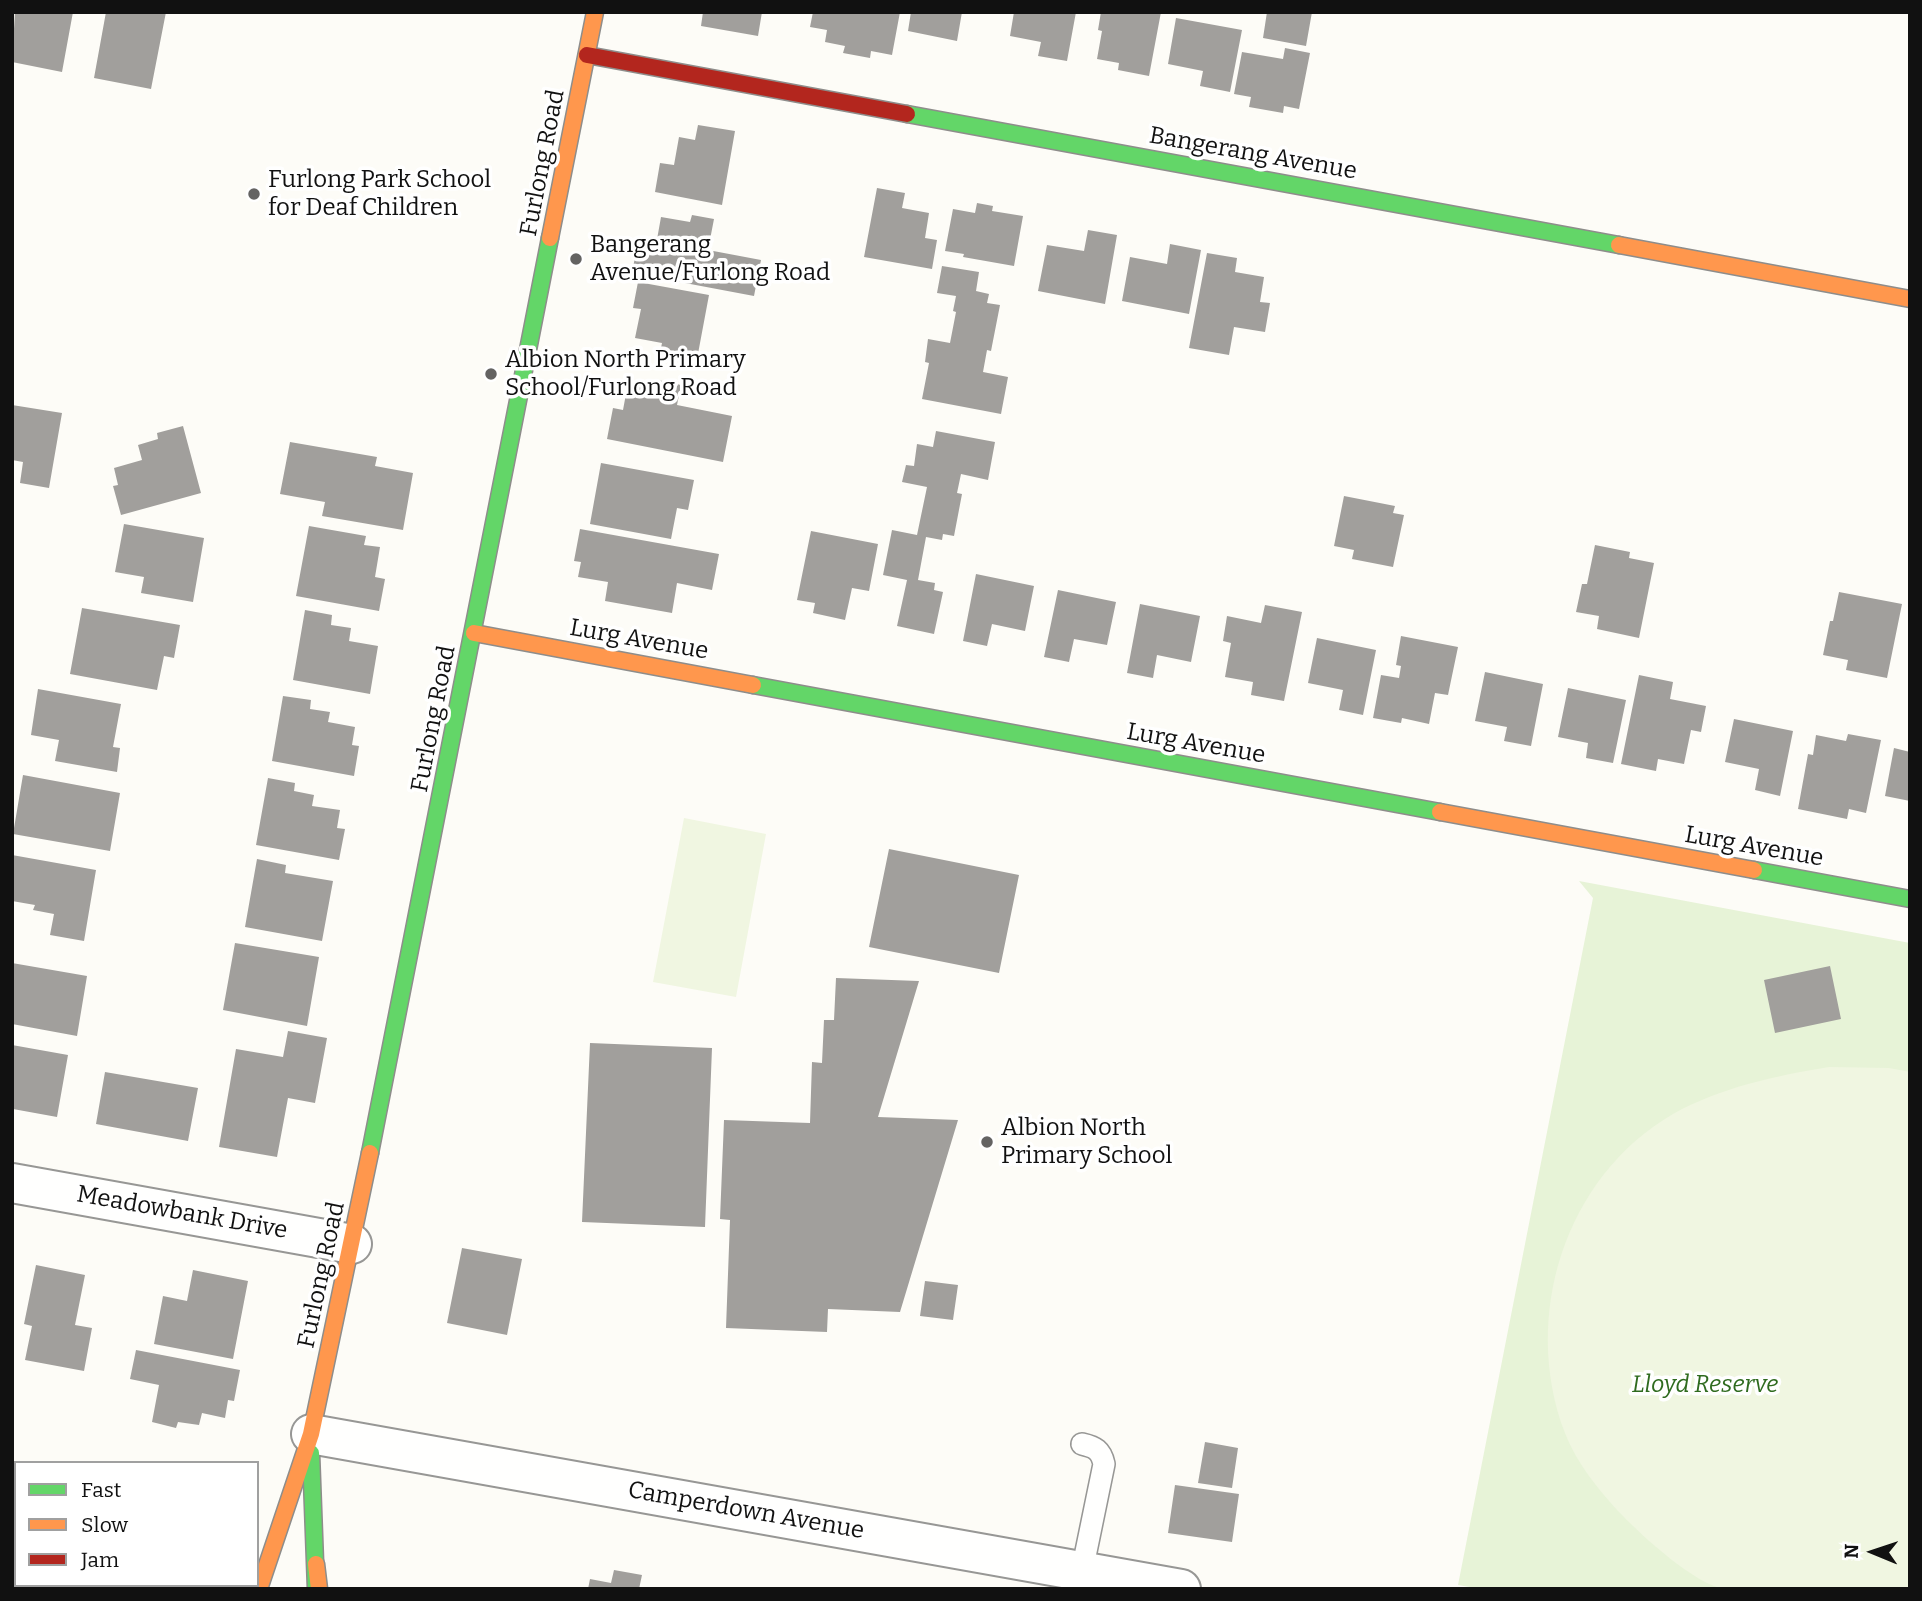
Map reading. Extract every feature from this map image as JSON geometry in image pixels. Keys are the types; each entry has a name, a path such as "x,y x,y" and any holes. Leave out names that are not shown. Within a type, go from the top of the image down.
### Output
{"main road":[{"name":"Furlong Road","path":"259,1589 311,1434 352,1244 595,12"},
{"name":"Bangerang Avenue","path":"587,55 1910,299"},
{"name":"Lurg Avenue","path":"474,633 1910,899"},
{"name":"Furlong Road","path":"311,1434 317,1589"}],"street":[{"name":"Meadowbank Drive","path":"12,1183 352,1244"},
{"name":"Camperdown Avenue","path":"311,1434 1181,1589"}],"lane":[{"path":"1082,1444 1095,1447 1104,1464 1082,1571"}],"green space":[{"path":"684,818 766,834 736,997 653,982"},
{"name":"Lloyd Reserve","path":"1579,881 1910,943 1910,1589 1481,1589 1458,1585 1593,898"},
{"name":"Lloyd Reserve","path":"1829,1067 1889,1068 1910,1072 1910,1589 1724,1589 1685,1569 1643,1535 1606,1497 1576,1456 1565,1433 1553,1389 1548,1344 1551,1298 1562,1254 1579,1212 1604,1174 1635,1141 1673,1114 1710,1097 1769,1079"}],"building":[{"path":"15,12 73,12 62,72 12,62"},
{"path":"106,12 166,12 151,89 94,78"},
{"path":"703,12 762,12 758,36 701,26"},
{"path":"813,12 900,12 892,55 871,51 870,58 843,53 845,46 825,42 827,30 810,27"},
{"path":"911,12 962,12 957,41 908,31"},
{"path":"1014,12 1076,12 1067,61 1038,56 1041,42 1010,36"},
{"path":"1101,12 1161,12 1149,76 1118,70 1119,63 1097,59 1102,31 1098,30"},
{"path":"1267,12 1312,12 1306,46 1263,38"},
{"path":"1176,18 1242,30 1230,92 1200,86 1203,71 1168,64"},
{"path":"1285,48 1310,53 1299,109 1284,106 1283,113 1249,107 1251,97 1234,94 1242,52 1283,59"},
{"path":"698,125 735,131 722,205 655,192 660,163 674,165 679,137 695,140"},
{"path":"877,188 905,193 902,208 929,213 925,238 937,240 932,269 864,257"},
{"path":"977,203 993,206 992,211 1023,216 1014,266 945,251 953,209 975,213"},
{"path":"692,215 714,219 708,250 761,260 754,296 632,273 638,241 656,245 661,217 690,222"},
{"path":"1088,230 1117,235 1105,304 1038,291 1047,245 1084,251"},
{"path":"1170,244 1201,250 1189,314 1122,301 1130,257 1167,264"},
{"path":"1207,253 1237,258 1235,272 1264,277 1260,302 1270,303 1265,332 1234,327 1229,355 1189,348"},
{"path":"942,266 979,272 976,291 989,294 987,303 1000,305 991,351 987,350 983,372 1008,377 1001,414 922,399 929,363 925,362 928,339 950,343 956,312 953,311 956,296 937,293"},
{"path":"638,282 709,295 697,359 660,353 662,343 635,338 641,309 633,308"},
{"path":"658,380 681,385 677,405 732,416 723,462 607,439 613,408 623,410 628,383 656,388"},
{"path":"12,405 62,413 49,488 20,483 23,462 12,460"},
{"path":"183,426 201,493 121,515 113,486 118,485 114,468 142,460 138,445 158,439 157,433"},
{"path":"936,431 995,442 988,480 961,474 957,493 962,494 954,536 943,534 942,540 926,537 918,580 935,583 934,590 943,592 934,634 897,626 907,580 883,575 892,530 917,535 927,487 902,482 906,465 914,466 917,444 933,447"},
{"path":"290,442 377,457 375,466 413,473 403,530 322,516 325,502 280,494"},
{"path":"601,463 694,480 688,510 677,508 671,539 590,524"},
{"path":"1344,496 1395,506 1393,513 1404,515 1393,567 1352,559 1354,550 1334,546"},
{"path":"124,524 204,538 193,602 141,593 144,577 115,572"},
{"path":"309,526 366,536 364,545 380,547 375,577 385,579 379,611 296,596"},
{"path":"580,529 719,554 712,590 677,583 672,613 605,601 608,582 578,577 581,562 574,561"},
{"path":"811,531 878,544 869,591 852,588 845,620 813,613 815,603 797,600"},
{"path":"1595,545 1630,552 1629,558 1654,563 1639,638 1597,629 1599,616 1576,612 1582,584 1587,584"},
{"path":"976,574 1034,586 1025,631 992,624 987,646 963,641"},
{"path":"1058,590 1116,602 1107,645 1074,639 1069,662 1044,657"},
{"path":"1839,592 1902,604 1887,678 1846,670 1848,660 1823,655"},
{"path":"1140,604 1200,616 1191,662 1157,655 1153,678 1127,673"},
{"path":"1265,605 1302,612 1284,701 1251,695 1253,682 1225,677 1231,643 1223,641 1227,616 1261,623"},
{"path":"82,608 180,625 174,658 164,656 157,690 70,674"},
{"path":"305,610 332,615 331,625 351,628 349,641 378,646 370,694 293,680"},
{"path":"1401,636 1458,647 1448,695 1435,693 1429,724 1402,718 1401,723 1373,718 1381,675 1399,678 1401,666 1396,665"},
{"path":"1317,638 1376,650 1363,715 1339,710 1343,690 1308,683"},
{"path":"1485,672 1543,684 1531,746 1504,741 1507,727 1475,721"},
{"path":"1639,675 1673,682 1670,699 1706,706 1701,732 1691,730 1684,764 1658,759 1656,771 1621,764"},
{"path":"1568,688 1626,700 1613,763 1586,758 1588,743 1558,737"},
{"path":"38,689 121,704 113,747 120,748 117,772 55,761 59,740 31,735"},
{"path":"283,696 311,700 310,709 330,712 328,722 355,727 352,745 359,746 354,776 272,761"},
{"path":"1734,719 1793,731 1780,796 1755,790 1759,769 1725,762"},
{"path":"1848,734 1881,740 1866,813 1849,809 1847,819 1798,809 1808,754 1813,755 1816,735 1846,741"},
{"path":"1894,748 1910,752 1910,801 1885,796"},
{"path":"23,775 120,793 110,851 13,834"},
{"path":"268,778 295,783 294,791 314,795 312,806 340,810 337,828 345,829 339,860 256,845"},
{"path":"889,849 1019,875 999,973 869,947"},
{"path":"12,855 96,870 84,941 50,935 54,914 33,910 35,905 12,901"},
{"path":"257,859 286,865 285,873 333,881 322,941 245,927"},
{"path":"235,943 319,957 307,1026 223,1010"},
{"path":"12,963 87,976 77,1036 12,1024"},
{"path":"1830,966 1841,1019 1775,1033 1764,980"},
{"path":"836,978 919,981 878,1117 958,1120 900,1312 828,1309 827,1332 726,1328 730,1220 720,1219 724,1120 810,1123 812,1062 822,1063 824,1020 834,1020"},
{"path":"288,1031 327,1038 315,1103 288,1098 277,1157 219,1147 236,1049 283,1057"},
{"path":"590,1043 712,1048 705,1227 582,1222"},
{"path":"12,1045 68,1055 57,1117 13,1109"},
{"path":"105,1072 198,1088 188,1141 96,1124"},
{"path":"462,1248 522,1259 507,1335 447,1323"},
{"path":"36,1265 85,1275 75,1325 92,1328 84,1371 25,1360 32,1326 24,1324"},
{"path":"193,1270 248,1281 233,1359 154,1344 163,1296 187,1301"},
{"path":"925,1281 958,1285 953,1320 920,1316"},
{"path":"136,1350 240,1370 234,1401 228,1400 225,1418 202,1413 199,1425 178,1422 176,1428 152,1422 159,1385 130,1379"},
{"path":"1205,1442 1238,1448 1232,1488 1198,1483"},
{"path":"1175,1485 1239,1494 1232,1542 1168,1533"},
{"path":"614,1570 642,1575 639,1589 588,1589 590,1579 611,1583"}],"traffic: fast":[{"path":"907,114 1619,245"},
{"path":"370,1153 550,238"},
{"path":"753,685 1440,812"},
{"path":"1754,870 1910,899"},
{"path":"311,1453 316,1589"}],"traffic: slow":[{"path":"550,238 595,12"},
{"path":"1619,245 1910,299"},
{"path":"474,633 753,685"},
{"path":"1440,812 1754,870"},
{"path":"259,1589 311,1434 370,1153"},
{"path":"316,1564 319,1589"}],"traffic: jam":[{"path":"587,55 907,114"}],"place":[{"name":"Furlong Park School for Deaf Children","path":"254,194"},
{"name":"Bangerang Avenue/Furlong Road","path":"576,259"},
{"name":"Albion North Primary School/Furlong Road","path":"491,374"},
{"name":"Albion North Primary School","path":"987,1142"}]}
